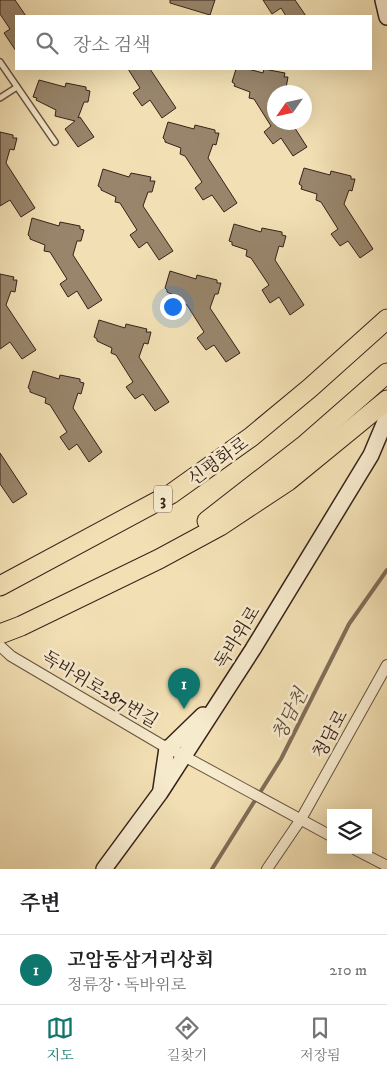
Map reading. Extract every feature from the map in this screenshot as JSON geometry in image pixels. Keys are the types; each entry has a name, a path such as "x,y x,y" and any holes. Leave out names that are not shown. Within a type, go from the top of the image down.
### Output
{"highway":[{"name":"신평화로","path":"0,586 171,494 251,437 310,388 387,319"},
{"path":"158,559 306,444 387,373"},
{"path":"0,634 21,626 158,559 220,526 288,481 387,400"}],"main road":[{"path":"383,0 387,17"},
{"name":"독바위로","path":"104,869 160,793 253,649 370,456 387,417"},
{"path":"160,793 168,748 219,700"}],"street":[{"name":"독바위로287번길","path":"0,646 35,670 184,757"},
{"name":"청담로","path":"267,869 387,665"},
{"path":"184,757 327,834"},
{"path":"364,854 387,866"}],"lane":[{"path":"0,62 55,142"},
{"path":"0,98 17,87"}],"building":[{"path":"0,0 15,0 25,15 15,15 15,50 4,33 10,29 0,14"},
{"path":"170,0 215,0 210,15 170,3"},
{"path":"263,0 295,0 305,15 285,15 281,8 272,14"},
{"path":"129,70 151,70 176,108 162,118 150,100 142,106 133,93 140,88"},
{"path":"236,70 252,70 263,73 264,70 269,70 285,73 284,77 288,77 287,85 267,85 267,120 254,99 249,98 250,92 234,86 235,84 232,82"},
{"path":"39,80 65,87 66,83 86,87 86,90 90,91 88,102 84,102 78,118 80,117 94,137 78,147 65,129 75,121 55,116 56,110 33,97"},
{"path":"168,122 194,129 195,125 215,130 215,133 219,133 216,145 213,144 208,158 237,203 224,212 212,195 203,200 195,188 202,182 185,156 180,154 181,148 165,142 163,138"},
{"path":"267,129 296,130 307,147 293,156 281,138 273,144 264,132"},
{"path":"0,132 17,138 14,150 10,149 6,163 35,208 21,217 10,200 0,206"},
{"path":"304,168 330,175 331,171 351,176 351,179 355,179 352,191 349,190 344,204 373,249 360,258 348,241 340,246 331,234 338,229 321,202 316,200 317,194 301,189 302,186 299,184"},
{"path":"103,169 129,177 131,173 151,177 150,181 155,181 152,192 148,192 143,206 173,251 159,260 147,242 139,248 130,235 137,230 120,203 115,202 116,197 101,190 98,186"},
{"path":"32,218 59,226 60,222 80,226 80,229 84,230 81,241 77,241 73,255 102,300 88,309 77,291 68,297 60,284 67,279 50,252 44,251 45,245 30,239 28,235"},
{"path":"234,224 261,232 262,228 282,232 282,235 286,236 283,247 279,246 275,260 304,305 290,315 279,297 270,303 262,290 269,285 251,258 246,256 247,250 232,245 232,242 229,241"},
{"path":"170,271 196,279 197,275 217,280 217,283 221,283 218,294 215,294 210,308 240,353 226,362 214,345 206,350 197,338 204,332 187,305 182,304 183,299 167,292 165,288"},
{"path":"0,274 14,277 13,280 17,280 15,292 11,291 6,305 36,350 22,359 10,342 0,349"},
{"path":"99,320 125,328 126,324 147,329 146,332 151,332 148,344 144,343 139,357 169,402 155,411 143,394 135,399 126,387 133,382 116,355 111,353 112,348 97,341 94,337"},
{"path":"33,371 59,379 60,375 80,379 80,382 84,383 81,394 78,393 73,408 102,452 89,462 77,444 69,450 60,437 67,432 50,405 45,403 46,398 30,392 28,388"},
{"path":"0,453 27,494 13,503 0,484"}],"waterway":[{"name":"청담천","path":"212,869 281,759 349,624 387,570"}],"place":[{"name":"고암동삼거리상회","path":"184,709"}]}
